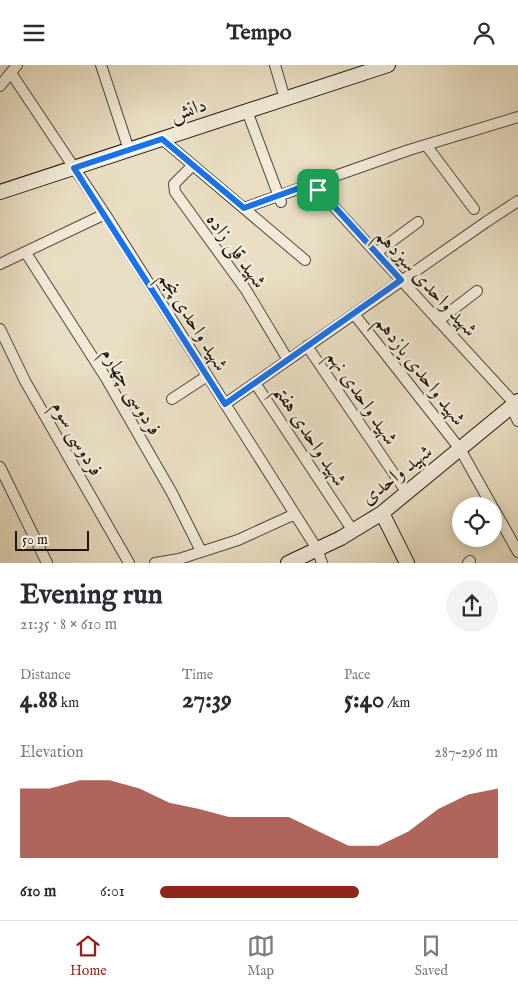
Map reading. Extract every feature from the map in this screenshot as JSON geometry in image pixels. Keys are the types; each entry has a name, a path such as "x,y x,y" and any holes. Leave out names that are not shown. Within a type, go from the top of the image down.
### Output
{"street":[{"path":"102,65 129,150"},
{"path":"275,65 286,99"},
{"name":"دانش","path":"0,192 388,65"},
{"path":"0,86 14,69"},
{"name":"شهید واحدی پنجم","path":"14,69 74,168 317,549 322,563"},
{"path":"247,111 280,199"},
{"path":"244,208 280,199 313,183 426,145 518,117"},
{"path":"162,139 305,259"},
{"path":"426,145 474,209"},
{"name":"شهید قلی زاده","path":"193,165 174,184 175,192 246,290 288,360"},
{"name":"شهید واحدی سیزدهم","path":"313,183 515,404 518,421"},
{"path":"225,404 401,280 518,201"},
{"path":"0,264 105,214"},
{"path":"376,253 418,222"},
{"name":"فردوسی چهارم","path":"26,253 106,378 172,493 201,551"},
{"path":"438,321 477,291"},
{"name":"شهید واحدی یازدهم","path":"354,314 460,449 487,497"},
{"name":"فردوسی سوم","path":"0,329 25,381 128,563"},
{"name":"شهید واحدی نهم","path":"308,346 406,493"},
{"path":"172,399 207,376"},
{"name":"شهید واحدی هفتم","path":"256,383 353,531"},
{"name":"شهید واحدی","path":"288,563 353,531 382,513 515,404"},
{"path":"0,467 47,563"},
{"path":"382,513 407,563"},
{"path":"155,563 179,559 238,540 295,514"},
{"name":"شهید واحدی یازدهم","path":"502,523 518,552"}],"route":[{"path":"162,139 244,208 313,183 318,190 401,280 225,404 74,168 162,139"}]}
